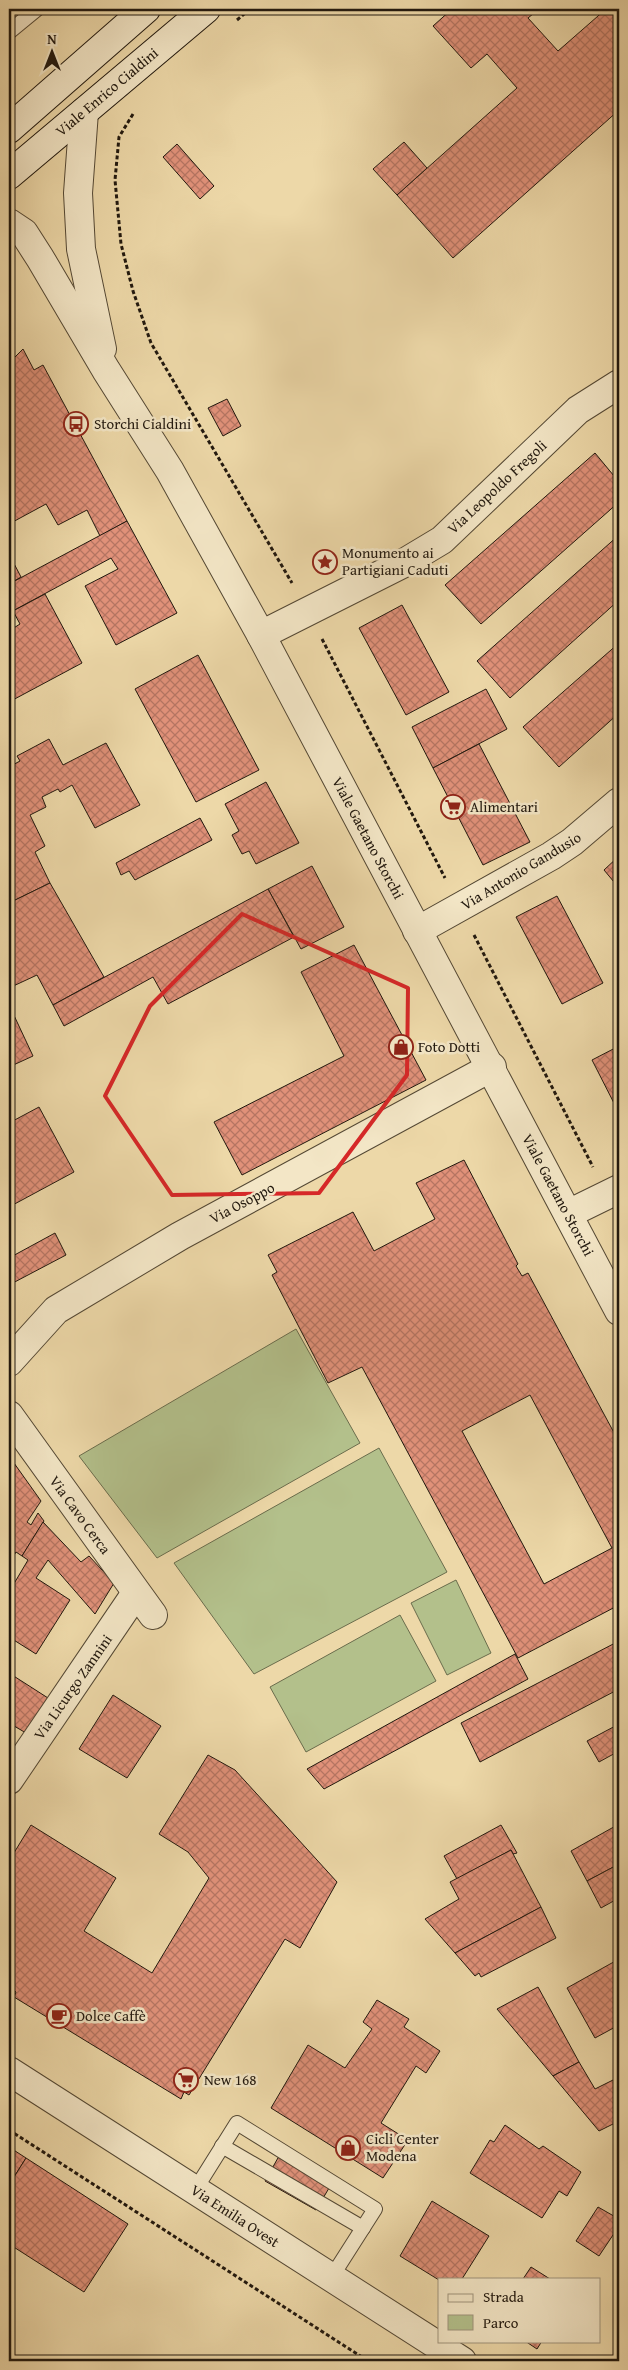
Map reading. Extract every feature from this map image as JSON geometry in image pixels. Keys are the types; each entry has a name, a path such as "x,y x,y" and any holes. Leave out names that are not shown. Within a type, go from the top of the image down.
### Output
{"street":[{"path":"9,129 146,9"},
{"name":"Viale Enrico Cialdini","path":"9,175 206,9"},
{"name":"Viale Gaetano Storchi","path":"84,112 78,193 81,249 106,370"},
{"name":"Viale Gaetano Storchi","path":"9,223 24,233 106,370 170,471 262,635 417,932 492,1067 619,1311"},
{"name":"Via Leopoldo Fregoli","path":"262,635 402,564 442,540 578,410 619,384"},
{"name":"Via Antonio Gandusio","path":"417,932 551,856 572,842 619,802"},
{"name":"Via Osoppo","path":"9,1362 56,1310 180,1236 492,1067"},
{"path":"568,1214 619,1189"},
{"name":"Via Cavo Cerca","path":"9,1414 153,1615"},
{"name":"Via Licurgo Zannini","path":"9,1780 136,1593"},
{"name":"Via Emilia Ovest","path":"9,2071 462,2361"}],"lane":[{"path":"9,32 37,9"},
{"path":"195,2190 237,2123 375,2209 332,2278"},
{"path":"222,2146 362,2228"}],"path":[{"path":"9,2130 368,2361"}],"highlighted area":[{"path":"242,914 408,988 407,1075 319,1193 172,1195 105,1096 150,1006"}],"green space":[{"path":"296,1329 360,1443 157,1558 79,1456"},
{"path":"379,1448 447,1572 254,1674 174,1563"},
{"path":"456,1580 491,1653 447,1675 411,1603"},
{"path":"400,1615 436,1681 306,1752 270,1687"}],"building":[{"path":"452,9 539,9 528,18 558,51 606,9 619,9 619,110 453,258 397,195 517,88 487,54 471,68 433,26"},
{"path":"404,142 427,168 397,195 373,169"},
{"path":"177,144 214,186 200,199 163,157"},
{"path":"23,349 34,370 43,365 127,521 100,536 87,510 58,525 46,504 9,524 9,359 11,361"},
{"path":"227,399 241,426 223,436 208,408"},
{"path":"595,453 619,482 619,502 481,624 445,585"},
{"path":"127,521 177,613 116,645 85,586 118,569 111,558 9,613 9,584"},
{"path":"619,535 619,600 510,698 477,661"},
{"path":"9,554 21,577 9,584"},
{"path":"45,594 82,663 9,702 9,631 20,624 13,611"},
{"path":"402,605 449,692 406,715 359,628"},
{"path":"619,643 619,713 559,767 523,727"},
{"path":"198,655 259,770 196,802 135,689"},
{"path":"486,689 507,729 433,768 412,727"},
{"path":"49,739 63,765 106,743 140,805 95,828 72,785 60,792 58,789 42,797 46,807 30,815 45,846 35,852 50,883 9,903 9,825 12,824 9,818 9,767 20,761 17,756"},
{"path":"479,744 530,842 483,865 433,768"},
{"path":"266,782 299,843 256,864 249,851 242,854 232,835 239,831 225,804"},
{"path":"200,818 212,840 135,880 129,871 121,875 116,863"},
{"path":"619,856 619,888 604,870"},
{"path":"312,866 344,927 301,949 268,889"},
{"path":"50,883 104,977 53,1005 37,975 9,988 9,903"},
{"path":"268,889 294,937 168,1004 153,977 64,1026 53,1005"},
{"path":"557,896 603,983 562,1004 516,917"},
{"path":"354,945 426,1080 242,1175 214,1122 344,1056 301,972"},
{"path":"11,1009 33,1056 9,1067 9,1010"},
{"path":"619,1046 619,1113 592,1060"},
{"path":"39,1107 74,1172 9,1207 9,1123"},
{"path":"464,1160 518,1264 516,1266 522,1276 528,1273 619,1442 619,1605 518,1658 362,1367 328,1383 272,1275 277,1272 268,1255 353,1212 374,1251 435,1219 416,1183","holes":["530,1395 612,1548 544,1584 462,1431"]},
{"path":"55,1233 66,1255 9,1285 9,1258"},
{"path":"9,1456 41,1501 27,1522 31,1525 38,1513 44,1521 22,1556 16,1552 9,1564"},
{"path":"43,1522 81,1562 89,1556 114,1583 95,1614 48,1560 36,1578 70,1600 36,1654 9,1637 9,1592 28,1560 22,1556"},
{"path":"619,1641 619,1689 480,1762 461,1723"},
{"path":"515,1654 528,1679 324,1789 307,1769"},
{"path":"9,1673 48,1698 26,1733 9,1723"},
{"path":"113,1695 161,1726 127,1778 79,1749"},
{"path":"619,1724 619,1751 599,1762 587,1741"},
{"path":"208,1755 235,1770 337,1882 300,1948 285,1939 189,2095 184,2092 181,2099 14,1997 16,1992 9,1987 9,1861 31,1825 116,1878 84,1931 152,1973 209,1878 188,1852 159,1834"},
{"path":"619,1824 619,1864 587,1881 571,1851"},
{"path":"501,1825 517,1853 513,1854 511,1850 457,1879 444,1856"},
{"path":"511,1850 541,1907 455,1953 425,1919 459,1899 450,1882"},
{"path":"619,1864 619,1898 601,1908 587,1881"},
{"path":"541,1907 556,1938 481,1977 479,1973 475,1976 455,1953"},
{"path":"619,1959 619,2025 595,2038 567,1988"},
{"path":"538,1987 579,2062 553,2076 497,2009"},
{"path":"377,2000 409,2019 404,2027 440,2051 426,2073 416,2066 381,2123 408,2140 383,2178 271,2108 308,2045 345,2068 372,2029 363,2022"},
{"path":"579,2062 595,2089 619,2077 619,2121 599,2131 553,2076"},
{"path":"505,2125 539,2149 543,2146 581,2172 567,2196 559,2191 542,2218 470,2173 490,2140 494,2142"},
{"path":"9,2147 26,2158 9,2185"},
{"path":"283,2149 335,2178 316,2210 265,2181"},
{"path":"26,2158 128,2224 84,2292 9,2244 9,2185"},
{"path":"432,2201 489,2236 463,2278 438,2279 400,2256"},
{"path":"598,2207 619,2219 619,2226 599,2256 576,2241"},
{"path":"531,2267 548,2278 524,2278"},
{"path":"526,2342 541,2342 537,2349"}],"place":[{"name":"Storchi Cialdini","path":"76,424"},
{"name":"Monumento ai Partigiani Caduti","path":"325,562"},
{"name":"Alimentari","path":"453,807"},
{"name":"Foto Dotti","path":"401,1047"},
{"name":"Dolce Caffè","path":"59,2016"},
{"name":"New 168","path":"186,2080"},
{"name":"Cicli Center Modena","path":"348,2148"}]}
